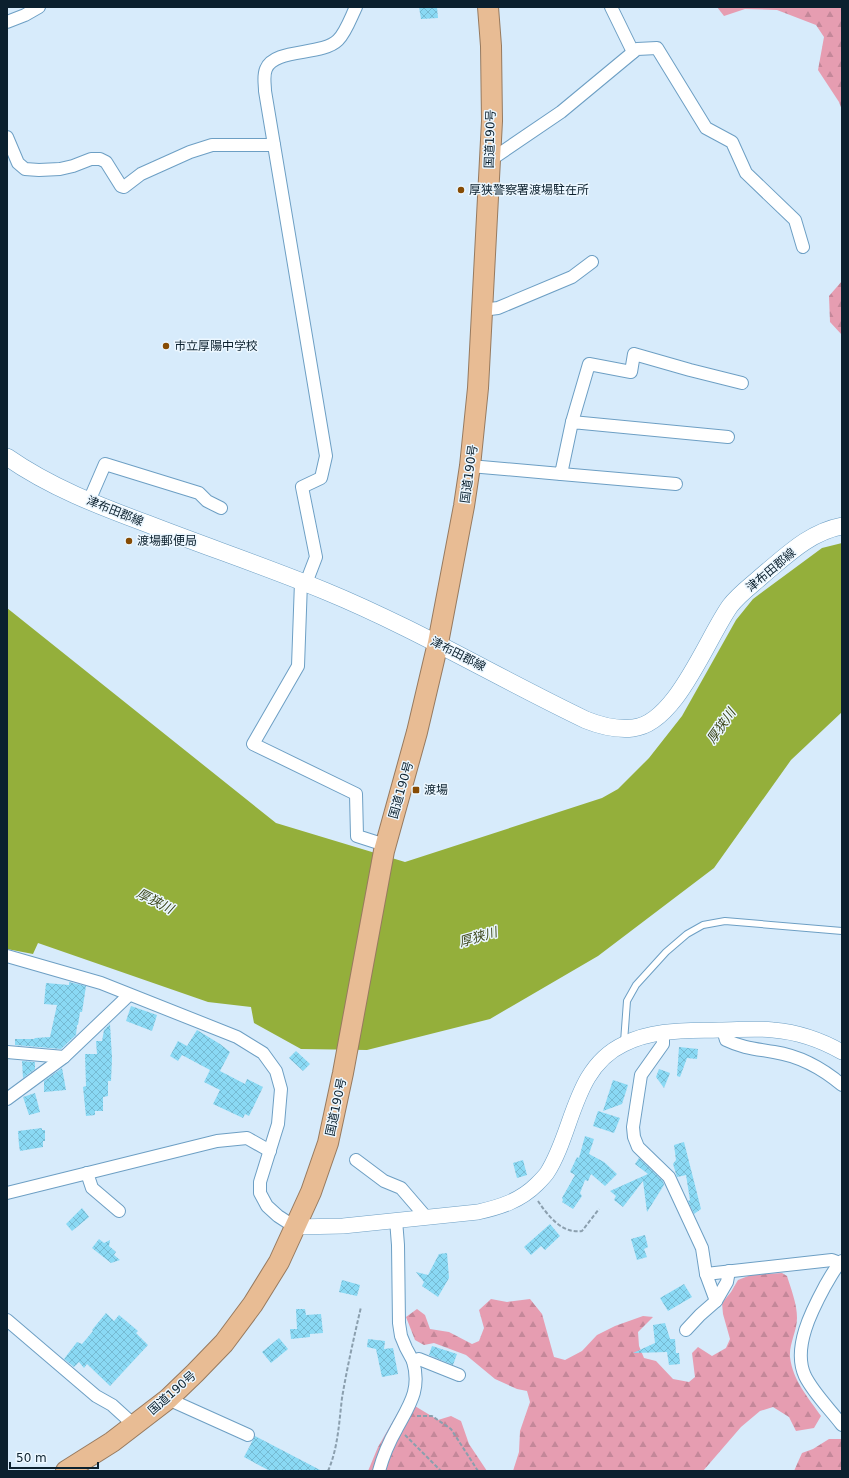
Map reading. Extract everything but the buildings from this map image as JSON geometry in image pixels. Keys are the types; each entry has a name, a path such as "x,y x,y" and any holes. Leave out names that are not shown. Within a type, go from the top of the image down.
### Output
{"highway":[{"name":"国道190号","path":"66,1471 112,1442 168,1399 224,1342 253,1304 279,1262 311,1192 328,1143 343,1073 384,848 417,732 438,644 470,466 475,423 492,121 491,46 488,7"}],"main road":[{"name":"津布田郡線","path":"7,457 26,470 89,501 346,600 438,644 586,720 602,726 634,728 652,722 663,713 681,691 731,604 794,549 825,530 842,526"}],"street":[{"path":"7,22 25,15 39,7"},
{"path":"356,7 338,40 328,46 278,58 269,63 265,70 264,80 274,145 326,456 321,478 302,487 316,557 303,583 298,666 252,744 356,794 357,836 384,848"},
{"path":"611,7 633,52"},
{"path":"489,161 561,112 637,48 657,48 706,128 732,142 746,174 795,220 803,247"},
{"path":"7,137 12,163 25,169 60,170 91,159 100,159 106,162 121,186 124,187 141,174 190,152 212,145 274,145"},
{"path":"482,310 498,308 572,277 592,262"},
{"path":"561,474 572,422 589,364 631,372 634,354 742,383"},
{"path":"572,422 728,437"},
{"path":"89,501 105,464 200,492 207,501 221,508"},
{"path":"470,466 676,484"},
{"path":"7,956 101,983 237,1037 263,1053 276,1071 281,1089 278,1124 260,1182 260,1193 267,1206 278,1216 295,1227 343,1226 478,1212 499,1208 516,1200 531,1189 546,1174 556,1156 574,1107 594,1069 611,1052 624,1044 651,1034 663,1032 723,1030 773,1030 808,1036 842,1052"},
{"path":"7,1099 64,1058 129,995"},
{"path":"723,1030 726,1040 737,1046 776,1052 804,1060 830,1075 842,1085"},
{"path":"663,1032 663,1044 641,1074 633,1127 634,1137 638,1147 669,1177 702,1248 706,1274 716,1301"},
{"path":"7,1052 64,1058"},
{"path":"7,1193 217,1141 247,1138 270,1151"},
{"path":"356,1160 384,1181 401,1188 426,1217"},
{"path":"86,1173 92,1188 119,1211"},
{"path":"379,1471 383,1457 406,1414 415,1390 416,1379 413,1361 401,1336 399,1323 398,1245 396,1220"},
{"path":"706,1274 832,1260 841,1262 811,1313 803,1340 802,1359 805,1375 842,1425"},
{"path":"686,1330 716,1301 727,1282 729,1271"},
{"path":"7,1320 96,1396 112,1406 134,1425"},
{"path":"413,1361 419,1360 459,1375"},
{"path":"168,1399 248,1435"}],"lane":[{"path":"624,1044 627,1001 636,985 666,952 687,934 703,925 725,921 842,930"}],"path":[{"path":"531,1189 548,1216 568,1231 582,1231 599,1209"},
{"path":"328,1471 334,1455 342,1397 353,1339 361,1307"},
{"path":"406,1414 420,1417 432,1416 443,1422 451,1429 478,1471"},
{"path":"398,1427 441,1471"}],"green space":[{"path":"717,7 842,7 842,110 839,102 818,70 824,37 816,25 777,10 745,9 724,16"},
{"path":"842,281 842,335 830,322 829,296"},
{"path":"782,1273 787,1276 794,1297 797,1313 797,1323 790,1352 794,1374 821,1416 814,1428 796,1431 789,1417 773,1407 760,1411 741,1427 703,1471 513,1471 519,1452 520,1431 530,1402 527,1391 517,1389 495,1379 466,1355 434,1343 424,1345 415,1340 406,1317 417,1309 425,1315 430,1329 449,1332 472,1344 479,1341 484,1328 479,1310 491,1299 507,1302 530,1299 542,1314 554,1357 565,1360 582,1351 597,1335 615,1326 643,1316 653,1317 638,1332 639,1346 644,1358 656,1361 673,1379 689,1382 695,1377 692,1353 698,1347 712,1356 726,1348 730,1339 723,1314 722,1303 738,1280 751,1275"},
{"path":"405,1400 438,1420 451,1416 461,1421 469,1444 487,1471 368,1471 378,1447"},
{"path":"829,1439 841,1439 842,1441 842,1471 794,1471 802,1453 813,1449"}],"water":[{"name":"厚狭川","path":"842,543 842,712 791,760 714,868 598,956 490,1019 367,1050 301,1049 254,1023 251,1007 208,1002 38,943 33,954 7,949 7,608 276,823 405,862 602,798 618,789 649,758 682,716 736,620 753,599 822,548"}],"place":[{"name":"厚狭警察署渡場駐在所","path":"461,190"},
{"name":"市立厚陽中学校","path":"166,346"},
{"name":"渡場郵便局","path":"129,541"},
{"name":"渡場","path":"416,790"}]}
